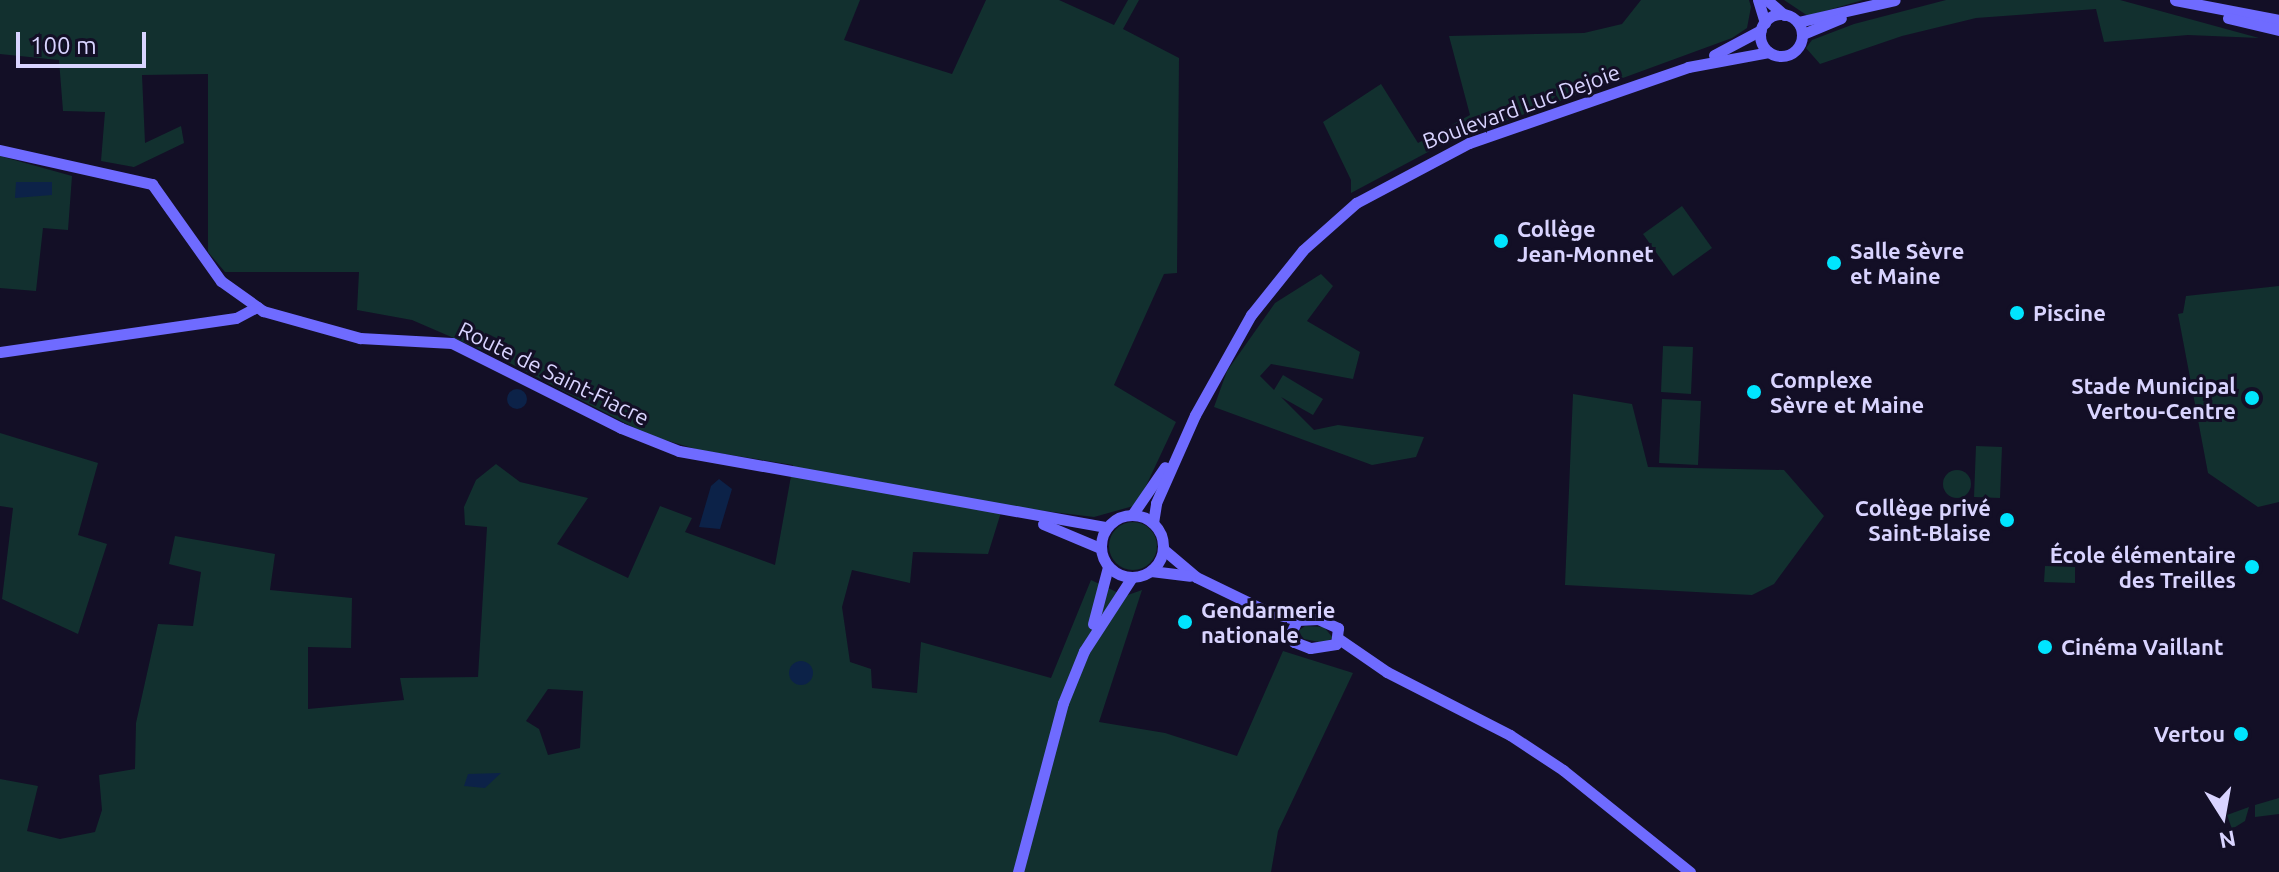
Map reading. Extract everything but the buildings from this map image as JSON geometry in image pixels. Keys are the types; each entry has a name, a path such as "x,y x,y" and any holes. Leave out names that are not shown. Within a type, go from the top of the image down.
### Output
{"main road":[{"path":"1758,0 1769,52 1788,55 1799,47 1803,34 1798,22"},
{"path":"1767,0 1798,22 1895,0"},
{"path":"2175,0 2279,20"},
{"path":"2190,4 2246,25 2279,30"},
{"path":"1803,34 1863,9"},
{"path":"1763,26 1784,15"},
{"name":"Boulevard Luc Dejoie","path":"1688,67 1763,26"},
{"name":"Boulevard Luc Dejoie","path":"1132,515 1146,501 1271,288 1316,238 1370,194 1469,143 1688,67 1751,51 1769,52"},
{"name":"Route de Saint-Fiacre","path":"0,150 152,184 221,281 240,299 257,307 360,338 452,343 621,428 679,451 1106,527"},
{"path":"227,318 240,299"},
{"path":"0,352 227,318 257,307"},
{"name":"Boulevard Luc Dejoie","path":"1153,523 1156,503 1195,415"},
{"name":"Route de Saint-Fiacre","path":"1009,512 1100,548"},
{"path":"1018,872 1048,749 1084,651 1108,567 1100,548 1106,527 1132,515 1153,523 1163,549 1196,577 1266,611 1297,620 1331,623 1339,639 1387,672"},
{"path":"1151,571 1163,549"},
{"path":"1108,567 1132,577"},
{"path":"1084,651 1132,577 1151,571 1196,577"},
{"path":"1266,611 1300,645 1328,647 1387,672 1510,735 1563,770 1690,872"},
{"path":"1291,633 1297,620"},
{"path":"1328,647 1339,639"}],"green space":[{"path":"0,0 860,0 844,40 952,74 986,0 1059,0 1114,25 1128,0 1139,0 1123,29 1179,58 1177,273 1164,274 1114,385 1176,422 1137,505 1094,517 1003,506 988,554 913,552 910,583 852,570 842,607 850,662 871,669 872,688 917,693 921,642 1051,678 1091,580 1125,596 1142,590 1099,722 1165,733 1237,756 1283,651 1353,673 1278,831 1271,872 0,872 0,779 38,786 27,831 60,839 95,832 102,810 99,775 135,769 136,723 158,624 193,626 201,572 169,564 175,536 275,554 270,590 352,598 351,648 308,647 308,709 404,700 400,678 478,677 487,527 465,525 464,507 476,480 496,464 520,482 588,498 557,544 628,578 660,506 692,518 685,532 775,565 793,465 699,450 648,435 500,358 412,320 357,310 359,272 225,272 208,252 208,74 142,75 145,143 181,126 184,143 134,167 101,161 105,112 63,111 59,60 0,54","holes":["548,689 583,691 580,748 548,755 539,729 526,721"]},
{"path":"1641,0 1749,0 1751,7 1747,28 1732,38 1443,144 1351,193 1351,180 1323,122 1381,84 1418,143 1470,115 1449,36 1584,33 1622,24"},
{"path":"1784,0 1863,0 1808,16"},
{"path":"1946,0 2120,0 2259,38 2188,35 2104,42 2096,9 1976,18 1902,36 1820,64 1806,48 1812,40 1854,24"},
{"path":"0,156 72,176 68,230 43,228 36,291 0,288"},
{"path":"1682,206 1712,248 1673,276 1643,234"},
{"path":"1321,274 1333,286 1307,321 1360,352 1353,379 1271,364 1260,376 1274,390 1283,375 1323,399 1313,415 1281,397 1314,430 1338,425 1424,437 1416,457 1372,465 1214,407 1227,371 1275,303"},
{"path":"2279,286 2279,502 2258,507 2208,473 2178,314 2183,313 2186,296"},
{"path":"1663,346 1693,347 1691,394 1661,392"},
{"path":"1573,394 1632,404 1648,467 1784,470 1824,516 1774,584 1752,595 1565,585"},
{"path":"1662,399 1701,401 1698,465 1659,463"},
{"path":"0,433 98,463 78,535 107,544 78,634 2,599 13,508 0,506"},
{"path":"1976,446 2002,447 2000,498 1974,497"},
{"path":"1957,470 1967,474 1971,484 1967,494 1957,498 1947,494 1943,484 1947,474"},
{"path":"1133,522 1142,523 1150,529 1156,537 1156,555 1150,563 1142,569 1133,570 1124,569 1116,563 1110,555 1109,546 1110,537 1116,529 1124,523"},
{"path":"2045,566 2075,567 2075,583 2044,582"},
{"path":"1305,626 1324,627 1333,638 1324,643 1304,639 1298,631"},
{"path":"2279,798 2279,814 2255,817 2255,805"},
{"path":"2249,807 2245,821 2232,829 2227,815"}],"water":[{"path":"16,182 52,182 52,195 15,198"},
{"path":"517,389 524,392 527,399 524,406 517,409 510,406 507,399 510,392"},
{"path":"719,479 732,489 720,529 699,527 711,486"},
{"path":"801,661 812,668 813,673 806,684 801,685 790,678 789,673 796,662"},
{"path":"501,773 485,788 464,786 468,774"}],"place":[{"name":"Collège Jean-Monnet","path":"1501,241"},
{"name":"Salle Sèvre et Maine","path":"1834,263"},
{"name":"Piscine","path":"2017,313"},
{"name":"Complexe Sèvre et Maine","path":"1754,392"},
{"name":"Stade Municipal Vertou-Centre","path":"2252,398"},
{"name":"Collège privé Saint-Blaise","path":"2007,520"},
{"name":"École élémentaire des Treilles","path":"2252,567"},
{"name":"Gendarmerie nationale","path":"1185,622"},
{"name":"Cinéma Vaillant","path":"2045,647"},
{"name":"Vertou","path":"2241,734"}]}
